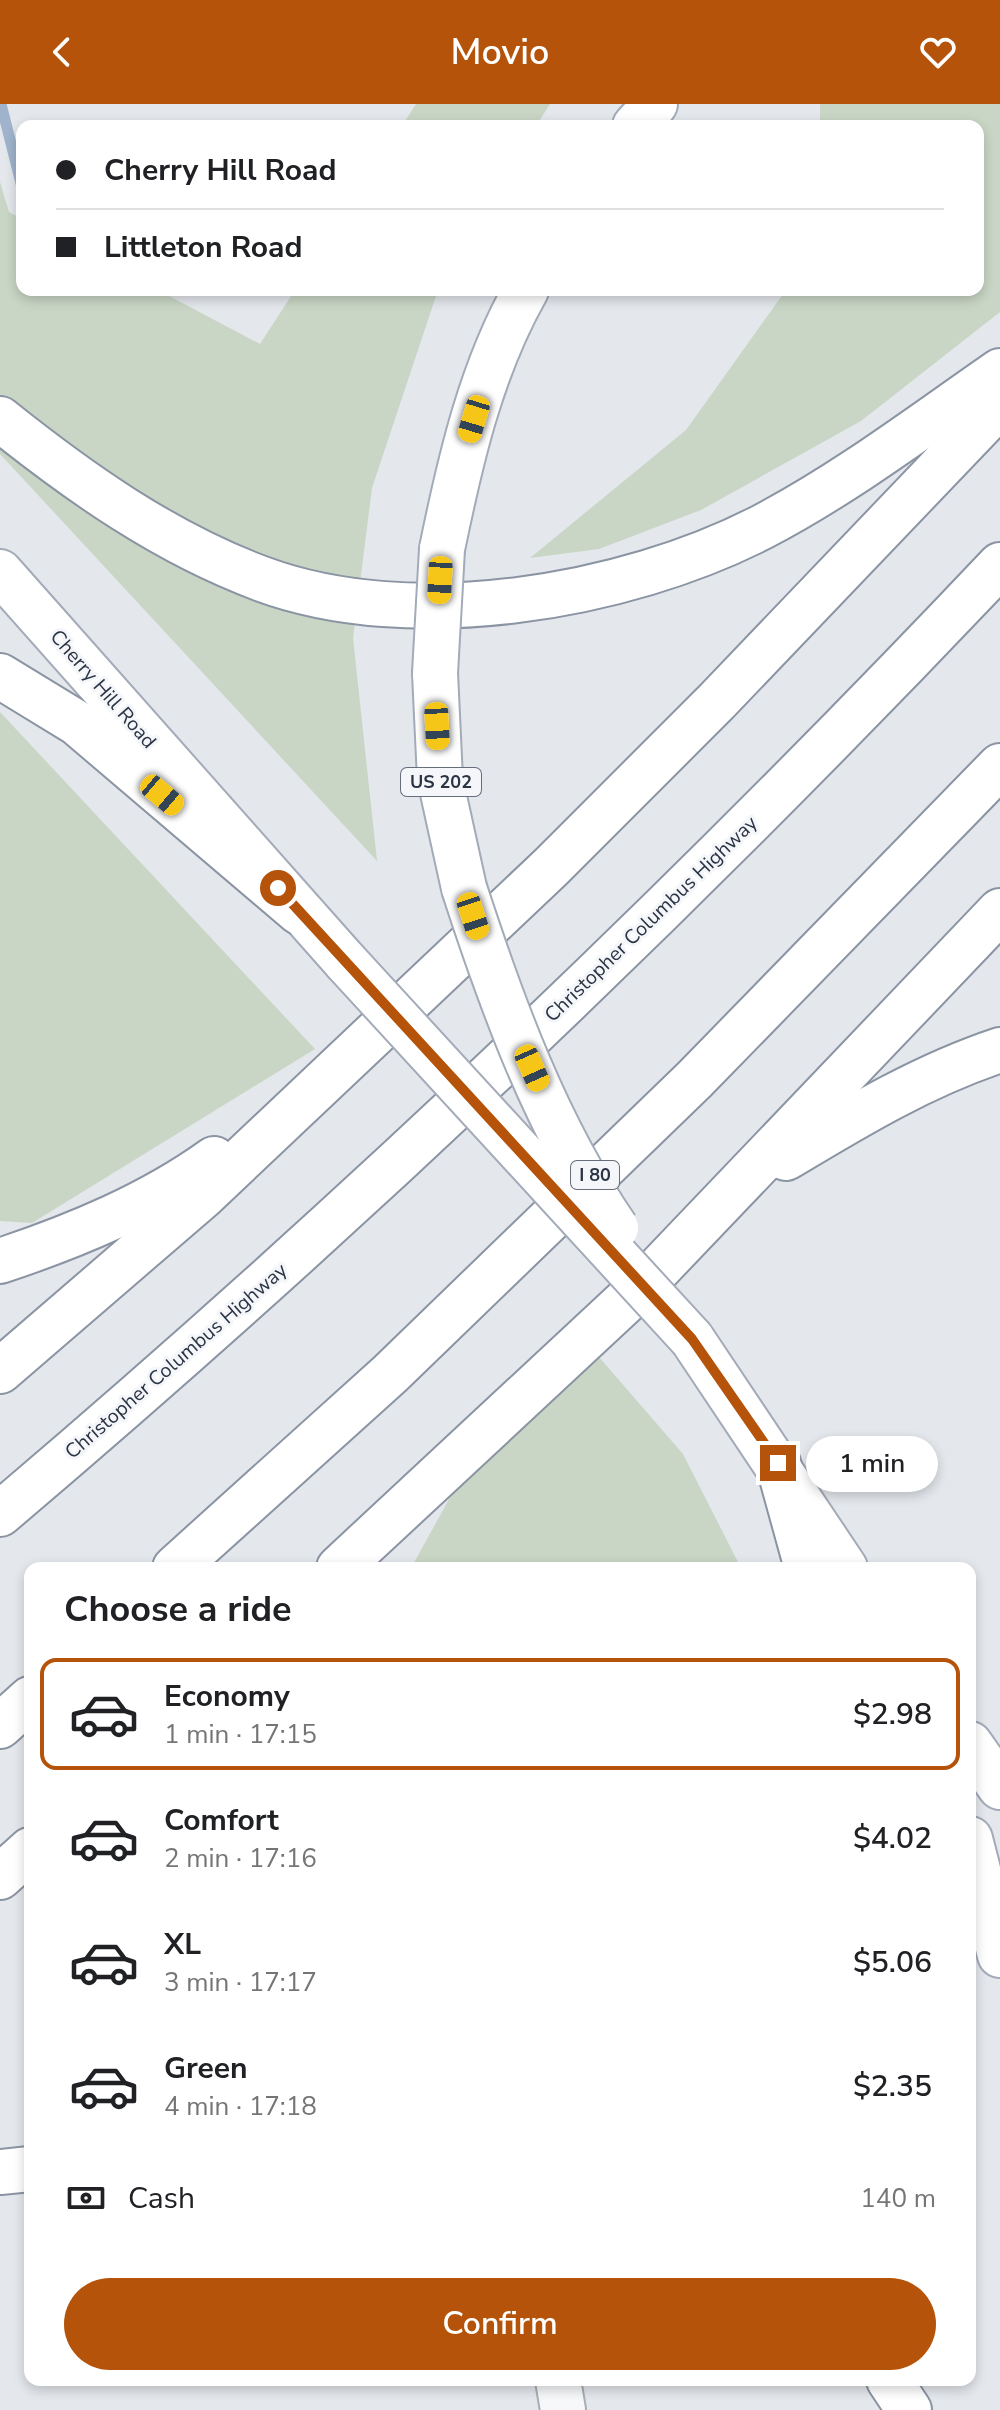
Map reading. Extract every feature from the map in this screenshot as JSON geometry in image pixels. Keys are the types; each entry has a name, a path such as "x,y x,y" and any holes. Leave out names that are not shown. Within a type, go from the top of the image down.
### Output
{"main road":[{"path":"640,120 655,104"},
{"name":"US 202","path":"523,296 481,393 458,470 442,549 435,673 440,779 464,888 500,997 553,1115 601,1206 778,1463 833,1562"},
{"path":"0,419 64,470 118,507 203,555 264,580 314,594 390,604 466,605 543,599 592,588 689,556 760,528 850,475 1000,371"},
{"path":"0,1371 203,1196 551,867 717,701 1000,405"},
{"name":"Christopher Columbus Highway","path":"0,1514 166,1373 460,1104 682,893 1000,565"},
{"name":"Cherry Hill Road","path":"0,572 299,912 692,1339"},
{"path":"0,676 77,723 299,912"},
{"name":"I 80","path":"182,1562 390,1374 695,1079 1000,766"},
{"path":"346,1562 497,1425 642,1286 1000,911"},
{"path":"733,1191 871,1106 924,1079 1000,1050"},
{"path":"0,1261 113,1217 190,1176 339,1069"},
{"path":"377,1562 497,1425"},
{"path":"0,1726 24,1704"},
{"path":"976,1753 1000,1787"},
{"path":"0,1877 24,1855"},
{"path":"976,1862 1000,1955"},
{"path":"0,2172 24,2170"},
{"path":"893,2386 909,2410"}],"street":[{"path":"559,2386 563,2410"}],"green space":[{"path":"416,104 550,104 540,120 406,120"},
{"path":"820,104 1000,104 1000,312 861,421 701,510 599,549 530,558 686,430 782,296 984,296 984,120 820,120"},
{"path":"0,182 9,212 16,216 16,296 169,296 260,344 291,296 436,296 372,488 353,638 377,861 0,454"},
{"path":"0,712 315,1049 32,1223 0,1221"},
{"path":"599,1357 683,1454 738,1562 414,1562 453,1492"}],"waterway":[{"path":"1,104 16,163"}],"route":[{"path":"278,888 692,1339 778,1463"}]}
